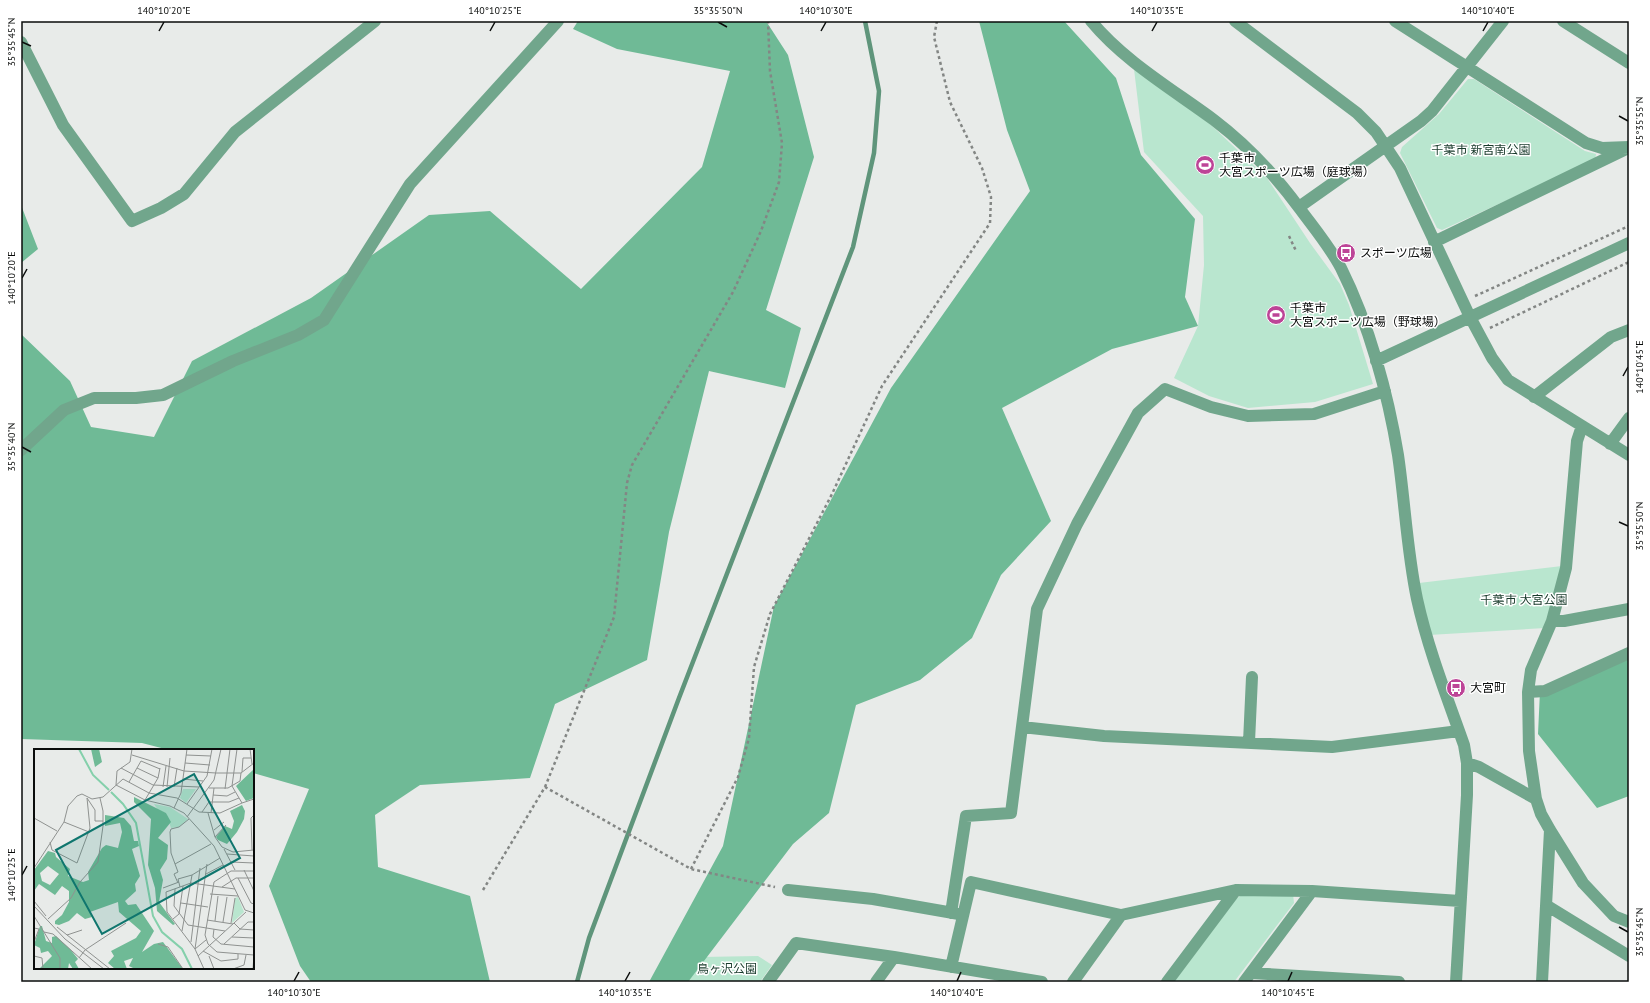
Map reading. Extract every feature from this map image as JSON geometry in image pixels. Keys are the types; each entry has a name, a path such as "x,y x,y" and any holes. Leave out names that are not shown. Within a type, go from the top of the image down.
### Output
{"street":[{"path":"21,42 63,125 132,221 161,208 184,194 235,132 375,21"},
{"path":"21,450 64,410 94,398 136,398 163,395 233,361 298,335 324,320 410,184 558,21"},
{"path":"1091,21 1129,58 1246,147 1299,207 1340,266 1360,309 1385,390 1398,454 1416,597 1428,643 1458,731 1467,763 1467,795 1456,982"},
{"path":"1235,21 1357,114 1376,132 1400,168 1470,317 1492,358 1508,380 1629,455"},
{"path":"1299,207 1421,122 1432,111 1503,21"},
{"path":"1563,21 1629,63"},
{"path":"1401,23 1466,67 1586,144 1602,148 1629,147"},
{"path":"1434,242 1629,147"},
{"path":"1376,361 1629,243"},
{"path":"1534,397 1611,337 1629,330"},
{"path":"951,967 966,816 1011,813 1037,609 1077,524 1138,413 1165,389 1211,407 1248,416 1314,414 1385,390"},
{"path":"1610,444 1629,418"},
{"path":"1582,426 1577,440 1566,568 1552,621 1531,670 1528,692 1529,751 1536,799 1541,814 1550,830 1583,883 1614,916 1629,922"},
{"path":"1552,621 1564,621 1629,609"},
{"path":"1528,692 1545,691 1629,653"},
{"path":"1249,742 1252,677"},
{"path":"1022,728 1104,736 1332,747 1458,731"},
{"path":"1467,763 1479,767 1536,799"},
{"path":"1542,982 1550,830"},
{"path":"957,914 971,882 1121,915 1236,890 1312,891 1460,901"},
{"path":"788,890 873,899 957,914"},
{"path":"1167,982 1236,890"},
{"path":"1247,978 1312,891"},
{"path":"1546,905 1629,956"},
{"path":"1073,982 1121,915"},
{"path":"768,982 796,943 951,967 979,977 1042,982"},
{"path":"876,982 894,957"},
{"path":"1247,978 1399,982"}],"path":[{"path":"483,890 545,787 614,617 627,483 632,465 733,292 761,230 779,182 782,143 770,71 768,21"},
{"path":"691,868 738,777 749,738 754,667 770,614 832,494 882,386 990,223 990,197 982,168 950,102 934,37 937,21"},
{"path":"1475,296 1629,226"},
{"path":"1289,236 1296,251"},
{"path":"1490,329 1629,262"},
{"path":"545,787 691,868 788,890"}],"green space":[{"path":"578,21 766,21 788,55 814,157 766,310 801,328 785,388 709,371 669,532 647,660 555,704 530,778 420,785 375,815 378,867 470,896 490,982 311,982 300,966 269,886 309,789 254,773 254,749 165,749 142,743 21,739 21,334 70,381 91,427 154,437 192,361 311,298 429,215 490,211 581,289 702,167 730,71 617,49 573,29"},
{"path":"979,21 1064,21 1116,78 1141,155 1195,219 1185,297 1198,326 1112,349 1002,408 1051,521 1001,575 972,638 920,680 856,705 829,813 793,844 688,982 649,982 723,846 774,606 891,388 1030,191 1007,130"},
{"name":"千葉市 大宮スポーツ広場（野球場）","path":"1134,69 1210,124 1267,178 1310,243 1340,284 1349,305 1373,384 1315,402 1248,408 1209,396 1174,378 1198,326 1204,265 1203,216 1144,152"},
{"name":"千葉市 新宮南公園","path":"1468,79 1474,79 1585,151 1596,154 1595,160 1442,230 1437,228 1400,153 1402,147 1439,114"},
{"path":"21,205 38,249 21,263"},
{"name":"千葉市 大宮公園","path":"1562,566 1545,628 1429,635 1419,583"},
{"path":"1629,651 1629,796 1597,808 1538,734 1540,691"},
{"path":"1244,893 1293,894 1294,903 1234,982 1174,982 1236,899"},
{"name":"鳥ヶ沢公園","path":"758,956 772,965 760,982 682,982 701,957"}],"waterway":[{"path":"577,982 589,938 679,698 853,247 874,153 879,91 865,21"}],"place":[{"name":"千葉市 大宮スポーツ広場（庭球場）","path":"1205,165"},
{"name":"スポーツ広場","path":"1346,253"},
{"name":"千葉市 大宮スポーツ広場（野球場）","path":"1276,315"},
{"name":"大宮町","path":"1456,688"}]}
